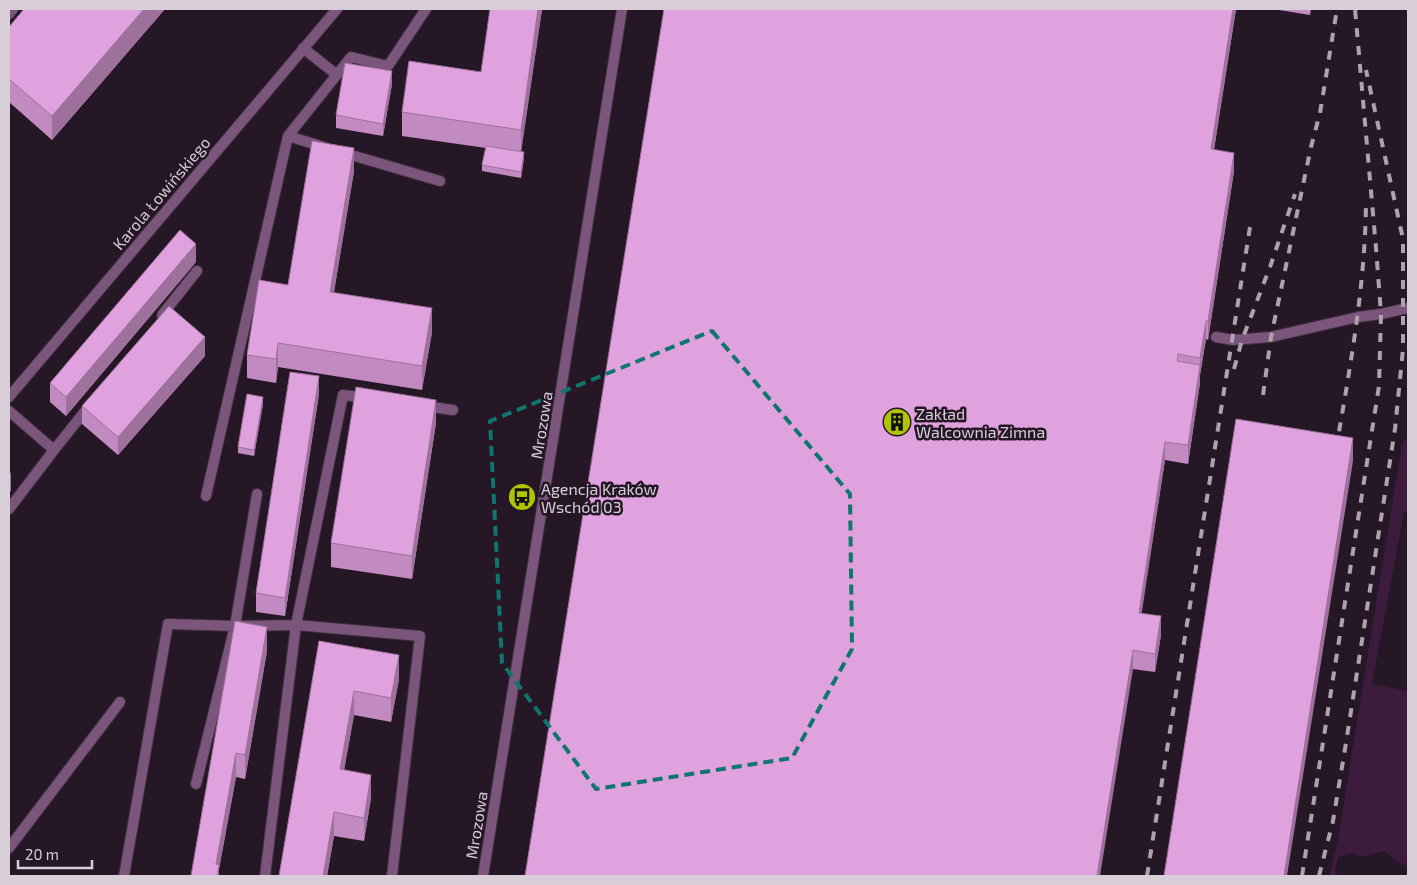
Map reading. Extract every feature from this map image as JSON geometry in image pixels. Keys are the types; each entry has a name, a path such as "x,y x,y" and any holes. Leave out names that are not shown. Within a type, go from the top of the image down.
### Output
{"street":[{"path":"9,14 13,9"},
{"name":"Karola Łowińskiego","path":"9,397 337,9"},
{"path":"206,496 288,136 351,57 388,66 426,9"},
{"name":"Mrozowa","path":"483,876 622,9"},
{"path":"303,48 337,74"},
{"path":"288,136 440,181"},
{"path":"154,326 198,271"},
{"path":"1216,336 1232,340 1271,337 1358,317 1408,308"},
{"path":"265,876 296,625 343,395 379,400"},
{"path":"9,509 97,396"},
{"path":"416,405 453,410"},
{"path":"9,411 54,450"},
{"path":"196,784 235,626 257,494"},
{"path":"124,876 168,624 296,625 420,636 392,876"},
{"path":"9,848 120,702"}],"highlighted area":[{"path":"712,331 850,494 852,649 792,758 596,789 502,663 490,421"}],"shaded area":[{"path":"1408,437 1408,512 1404,512 1372,684 1408,691 1408,866 1399,863 1384,851 1362,857 1350,853 1338,857 1335,871 1337,876 1329,876 1337,845 1402,443"}],"building":[{"path":"24,9 144,9 52,116 9,79 9,27"},
{"path":"490,9 538,9 521,130 402,112 409,61 481,72"},
{"name":"Zakład Walcownia Zimna","path":"664,9 1233,9 1211,149 1234,153 1208,321 1206,321 1200,358 1178,354 1177,361 1200,365 1188,445 1165,442 1139,613 1161,616 1155,654 1133,650 1097,876 525,876"},
{"path":"345,63 392,71 383,124 336,115"},
{"path":"312,141 354,148 330,292 432,308 422,366 278,343 276,359 247,355 259,280 288,285"},
{"path":"486,146 524,152 521,172 482,165"},
{"path":"180,230 196,244 66,397 50,383"},
{"path":"169,306 205,337 118,437 82,406"},
{"path":"290,372 319,376 285,598 256,593"},
{"path":"356,387 436,400 412,556 331,543"},
{"path":"247,394 263,397 254,450 238,447"},
{"path":"1236,419 1353,438 1284,876 1164,876"},
{"path":"235,621 267,627 245,755 236,753 216,864 219,865 217,876 191,876"},
{"path":"319,641 399,655 391,698 354,691 340,769 371,775 364,818 334,812 323,876 279,876"}],"railway":[{"path":"1263,395 1271,337 1311,147 1320,113 1337,9"},
{"path":"1302,876 1379,386 1381,314 1355,9"},
{"path":"1319,876 1333,821 1346,743 1395,429 1403,349 1403,239 1366,70"},
{"path":"1234,369 1242,340 1295,194"},
{"path":"1336,449 1360,297 1366,204"},
{"path":"1147,876 1250,227"}],"place":[{"name":"Zakład Walcownia Zimna","path":"897,422"},
{"name":"Agencja Kraków Wschód 03","path":"522,497"}]}
